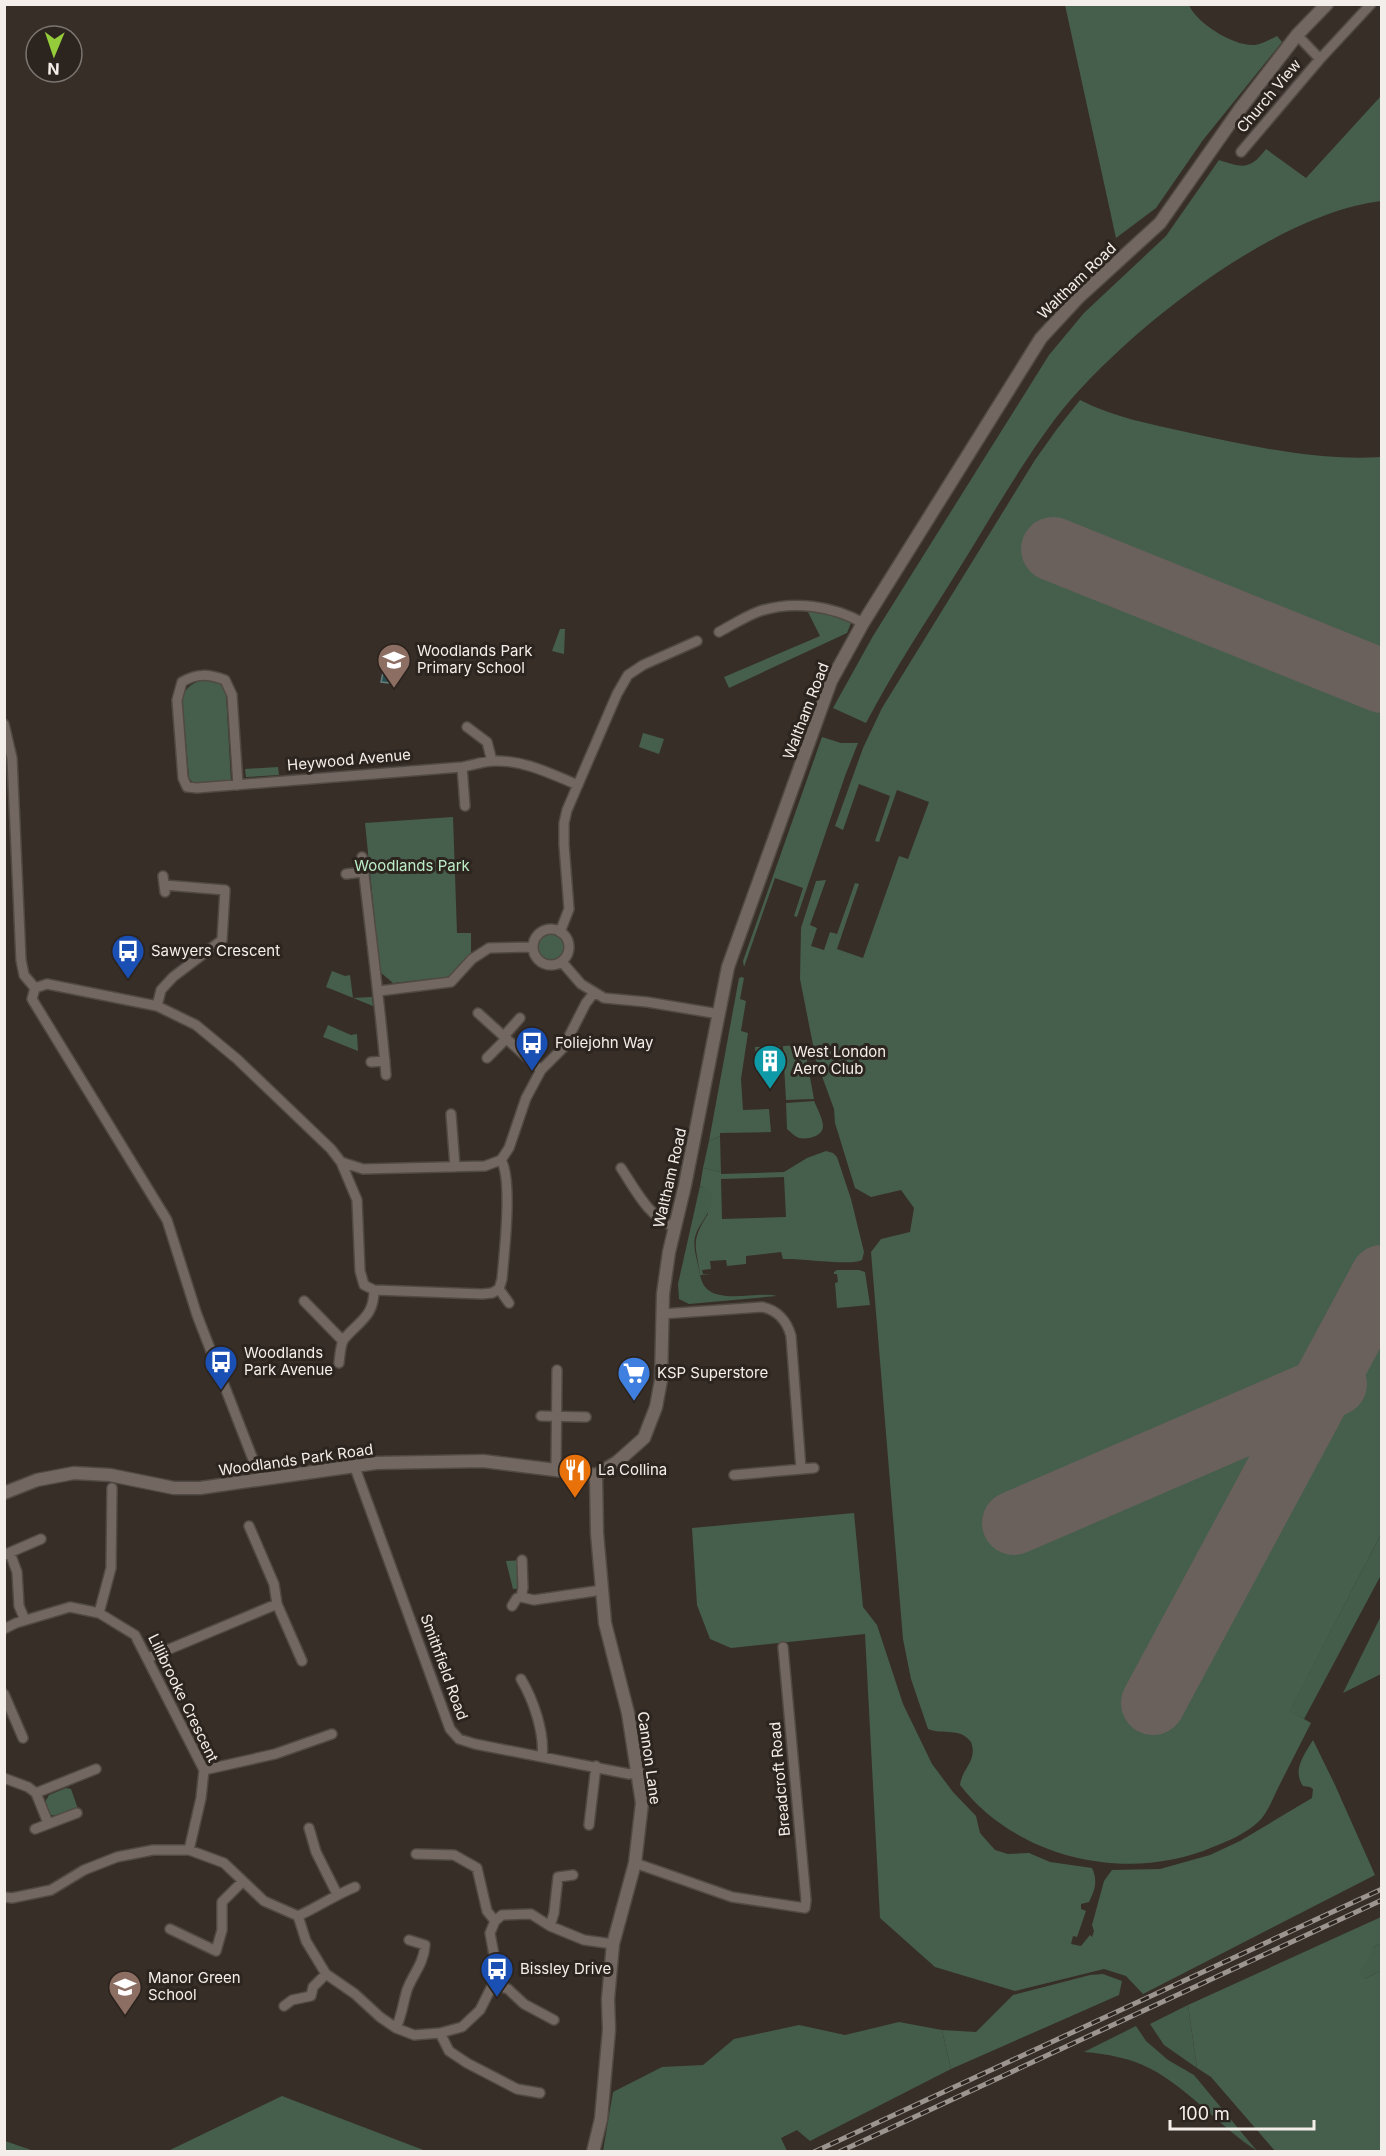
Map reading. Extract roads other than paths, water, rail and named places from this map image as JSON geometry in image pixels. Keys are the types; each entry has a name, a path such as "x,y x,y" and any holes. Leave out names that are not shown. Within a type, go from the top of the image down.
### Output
{"street":[{"name":"Waltham Road","path":"596,1475 616,1462 644,1438 656,1407 661,1380 662,1314 668,1262 728,967 831,681 863,623 1041,338 1078,297 1160,223 1240,109 1297,34 1327,4"},
{"name":"Church View","path":"1241,152 1320,59 1371,4"},
{"name":"Church View","path":"1297,34 1320,59"},
{"path":"719,632 761,611 791,606 824,607 848,614 863,623"},
{"path":"560,932 569,909 564,824 567,810 617,694 628,675 643,665 696,640"},
{"name":"Heywood Avenue","path":"238,785 232,695 225,680 211,675 194,675 182,682 177,700 183,778 187,787 197,789 462,767 492,761 512,761 578,785"},
{"path":"4,724 12,758 21,960 24,975 35,988"},
{"path":"467,727 487,742 492,761"},
{"path":"462,767 465,806"},
{"path":"362,857 374,970 379,991 386,1075"},
{"path":"346,874 363,872"},
{"path":"157,1006 161,990 173,977 222,940 225,890 164,885"},
{"path":"554,930 564,935 569,946 562,962 552,965 540,962 536,958 533,947 537,936 542,932 554,930"},
{"path":"379,991 451,982 472,959 489,948 533,947"},
{"path":"562,962 581,984 604,998 647,1002 719,1014"},
{"path":"35,988 47,984 157,1006 196,1025 237,1059 341,1161 357,1200 361,1279 364,1285 374,1290 482,1294 492,1293 499,1289 502,1280 506,1193 505,1167 501,1160"},
{"path":"35,988 32,999 167,1220 197,1315 261,1480"},
{"path":"341,1161 363,1169 485,1166 501,1160 512,1142 526,1098 541,1070 563,1048 585,1003 594,993"},
{"path":"478,1013 541,1070"},
{"path":"487,1058 520,1018"},
{"path":"371,1062 385,1061"},
{"path":"451,1114 455,1167"},
{"path":"621,1168 650,1210 675,1227"},
{"path":"352,1185 356,1176 363,1169"},
{"path":"499,1289 509,1303"},
{"path":"339,1363 343,1341 360,1325 374,1304 374,1290"},
{"path":"304,1301 343,1341"},
{"path":"662,1314 757,1306 771,1310 781,1317 788,1326 791,1336 801,1469"},
{"path":"556,1470 557,1370"},
{"path":"541,1416 585,1417"},
{"name":"Woodlands Park Road","path":"4,1493 37,1480 74,1473 110,1475 174,1488 200,1488 376,1463 483,1461 596,1475"},
{"name":"Smithfield Road","path":"354,1465 450,1729 459,1739 629,1774 639,1772"},
{"path":"734,1474 814,1468"},
{"name":"Cannon Lane","path":"593,2151 601,2119 609,2030 608,1999 613,1944 635,1863 642,1803 639,1772 628,1713 605,1623 597,1533 596,1475"},
{"path":"99,1613 111,1568 112,1488"},
{"path":"113,1511 124,1508"},
{"path":"249,1526 273,1584 277,1604 302,1661"},
{"path":"25,1620 19,1606 17,1572 8,1554 41,1539"},
{"path":"521,1597 522,1560"},
{"path":"512,1606 517,1598 521,1597 534,1600 602,1590"},
{"path":"148,1658 277,1604"},
{"name":"Lillibrooke Crescent","path":"4,1629 25,1620 70,1607 99,1613 135,1635 204,1770 201,1798 189,1851"},
{"name":"Breadcroft Road","path":"635,1863 732,1897 805,1908 783,1647"},
{"path":"521,1679 531,1696 543,1746 542,1756"},
{"path":"5,1695 23,1738"},
{"path":"204,1770 275,1754 332,1734"},
{"path":"589,1825 596,1766"},
{"path":"36,1793 96,1769"},
{"path":"4,1778 28,1787 36,1793 48,1823"},
{"path":"35,1829 77,1813"},
{"path":"309,1828 316,1852 337,1894"},
{"path":"4,1897 22,1897 51,1890 84,1870 117,1857 153,1850 189,1851 224,1863 264,1901 298,1916 320,1906 337,1894 355,1887"},
{"path":"416,1854 454,1855 477,1868 487,1911 495,1921"},
{"path":"549,1926 554,1913 558,1877 573,1875"},
{"path":"170,1929 216,1951 222,1930 222,1902 243,1881"},
{"path":"298,1916 306,1941 326,1974 356,1994 380,2017 396,2028 414,2035 462,2028 480,2010 493,1984 494,1955 490,1933 495,1921 502,1916 531,1914 549,1926 584,1940 613,1944"},
{"path":"396,2028 402,2015 407,1990 424,1957 425,1945 409,1940"},
{"path":"284,2006 292,2000 310,1996 313,1987 326,1974"},
{"path":"493,1984 508,1989 524,2004 554,2020"},
{"path":"440,2033 449,2051 467,2063 517,2090 540,2093"}],"water":[{"path":"385,663 393,665 389,683 381,682"}],"railway":[{"path":"814,2152 1382,1889"},
{"path":"839,2152 1382,1900"}],"place":[{"name":"Woodlands Park Primary School","path":"394,689"},
{"name":"Sawyers Crescent","path":"128,980"},
{"name":"Foliejohn Way","path":"532,1072"},
{"name":"West London Aero Club","path":"770,1090"},
{"name":"Woodlands Park Avenue","path":"221,1391"},
{"name":"KSP Superstore","path":"634,1402"},
{"name":"La Collina","path":"575,1499"},
{"name":"Bissley Drive","path":"497,1998"},
{"name":"Manor Green School","path":"125,2016"}],"park label":[{"name":"Woodlands Park","path":"412,866"}]}
